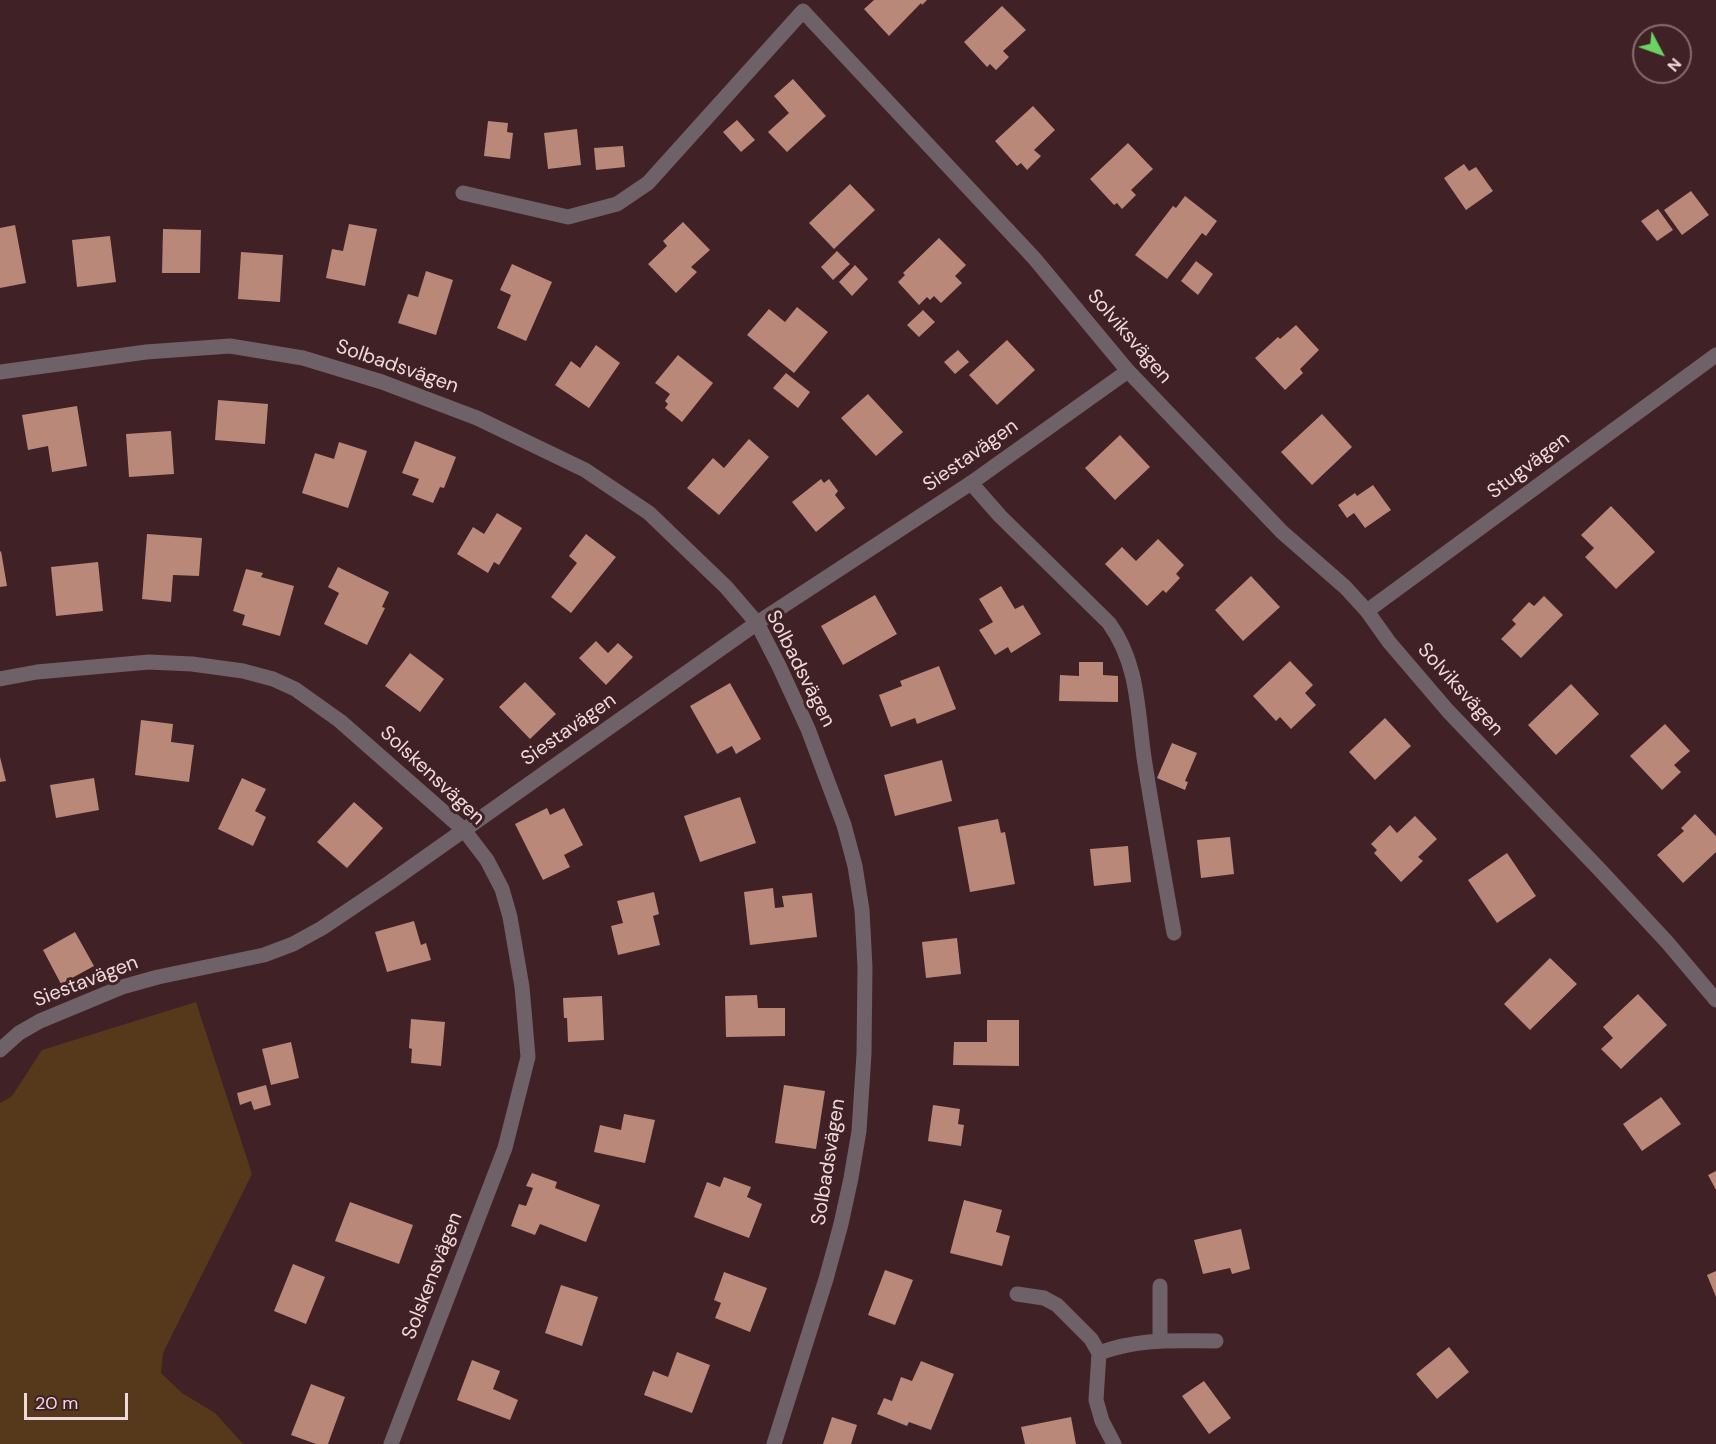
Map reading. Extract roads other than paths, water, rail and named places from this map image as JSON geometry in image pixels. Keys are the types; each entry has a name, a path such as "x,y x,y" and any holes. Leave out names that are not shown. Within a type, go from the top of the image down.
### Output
{"street":[{"name":"Solviksvägen","path":"463,193 568,217 617,204 648,183 803,11 1034,258 1128,371 1282,532 1345,587 1448,711 1600,870 1716,1000"},
{"name":"Solbadsvägen","path":"0,372 146,352 230,346 303,357 382,382 477,418 585,470 649,513 726,587 757,622 808,729 844,825 855,866 862,910 866,967 859,1131 851,1178 826,1279 774,1444"},
{"name":"Stugvägen","path":"1367,611 1716,355"},
{"name":"Siestavägen","path":"0,1050 19,1033 40,1021 122,987 158,977 264,955 293,944 389,884 757,622 971,483 1128,371"},
{"path":"971,483 1000,516 1109,623 1120,639 1136,686 1140,731 1174,933"},
{"name":"Solskensvägen","path":"0,679 37,672 149,662 192,664 243,671 273,679 295,689 340,721 464,830 487,860 502,889 510,917 522,987 528,1057 506,1148 391,1444"},
{"path":"1160,1286 1160,1341"},
{"path":"1017,1294 1044,1298 1057,1305 1091,1339 1099,1353 1096,1400 1102,1422 1114,1444"},
{"path":"1099,1353 1122,1345 1160,1341 1216,1341"}]}
